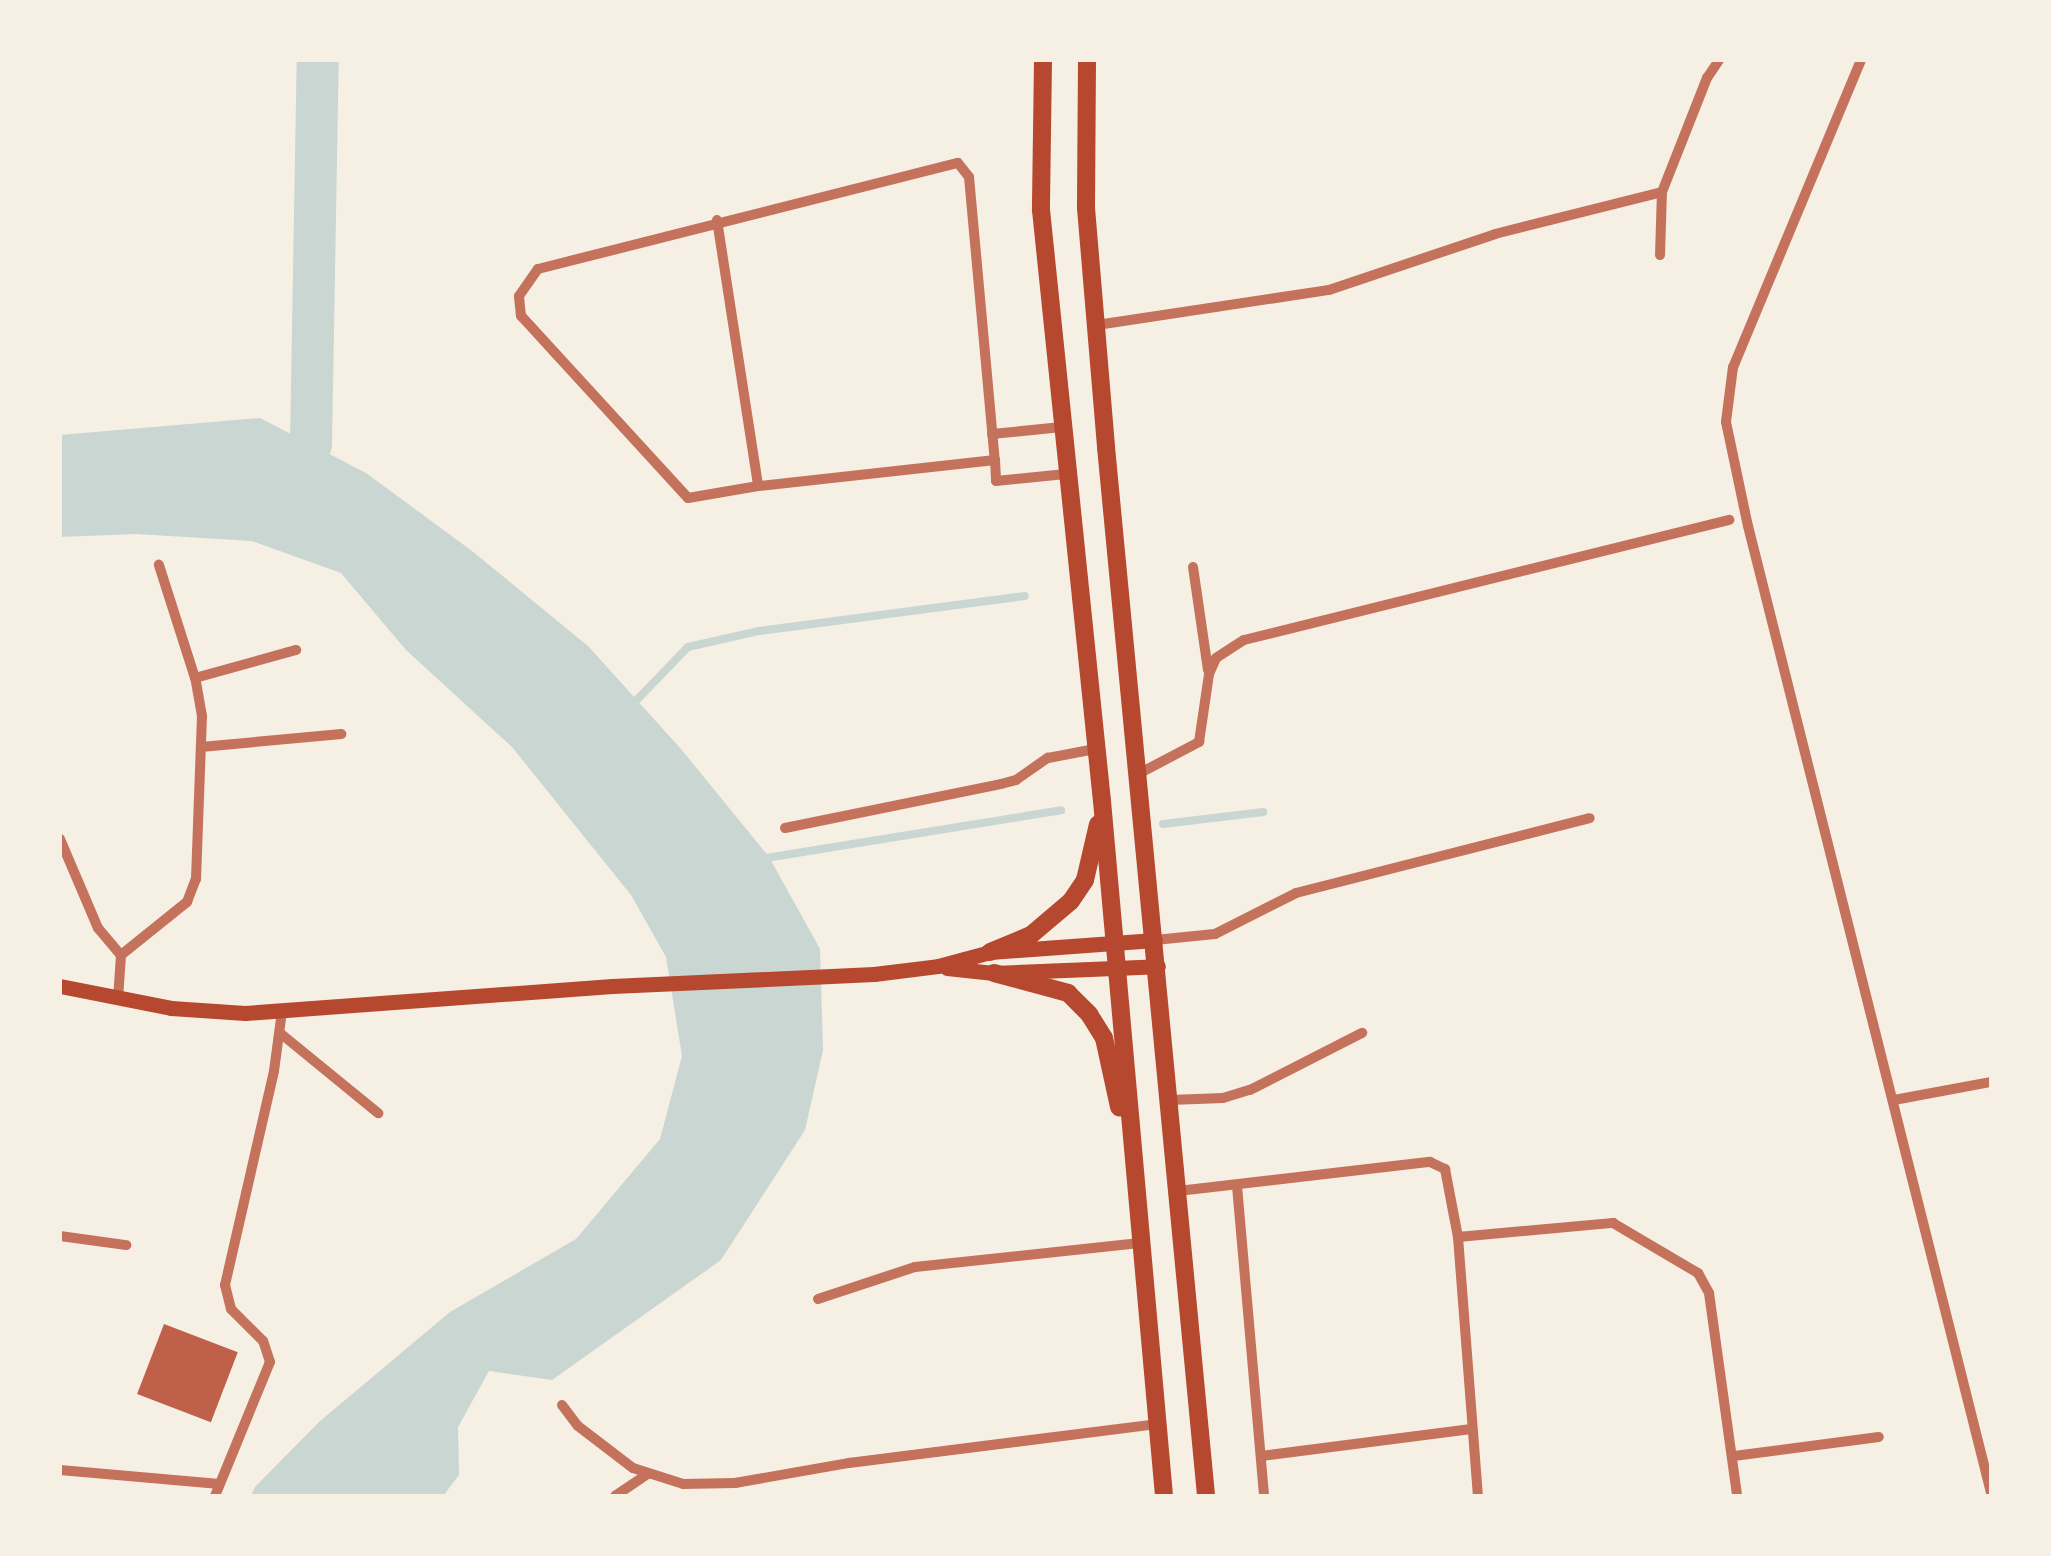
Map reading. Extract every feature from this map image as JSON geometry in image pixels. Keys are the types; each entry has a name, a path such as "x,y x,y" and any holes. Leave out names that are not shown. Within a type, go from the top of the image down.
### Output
{"highway":[{"path":"1043,60 1041,210 1102,801 1164,1496"},
{"path":"1087,60 1086,208 1206,1496"},
{"path":"990,952 1030,935 1071,901 1085,880 1102,801"},
{"path":"994,973 1068,993 1089,1014 1104,1038 1116,1098 1130,1136"}],"main road":[{"path":"60,986 118,1000 200,1011 282,1011 612,986 874,974 938,966 990,952 1155,940"},
{"path":"938,966 994,973 1158,966"}],"street":[{"path":"1660,255 1662,192 1707,78 1719,60"},
{"path":"1858,61 1733,367 1725,403 1748,526 1991,1494"},
{"path":"995,460 758,486 688,498 521,316 519,296 538,269 948,164 964,168 969,177 995,460 996,480 1066,474"},
{"path":"1097,325 1329,290 1495,234 1662,192"},
{"path":"718,220 758,486"},
{"path":"992,434 1062,427"},
{"path":"1140,772 1199,742 1209,674 1216,658 1244,640 1730,520"},
{"path":"118,1000 122,955 178,910 193,890 202,747 196,678 159,565"},
{"path":"1193,567 1209,674"},
{"path":"196,678 296,650"},
{"path":"202,747 340,734"},
{"path":"785,828 1016,780 1048,758 1096,749"},
{"path":"1155,940 1215,934 1296,893 1590,818"},
{"path":"60,839 98,928 122,955"},
{"path":"60,1470 217,1490 270,1362 263,1341 232,1309 225,1285 282,1011"},
{"path":"280,1033 378,1113"},
{"path":"1170,1100 1223,1098 1250,1090 1362,1034"},
{"path":"1894,1100 1991,1082"},
{"path":"1178,1191 1438,1164 1449,1182 1458,1237 1478,1496"},
{"path":"1237,1186 1264,1496"},
{"path":"1458,1237 1612,1222 1690,1265 1709,1293 1737,1496"},
{"path":"60,1236 126,1244"},
{"path":"818,1299 915,1267 1140,1244"},
{"path":"562,1405 578,1426 648,1474 683,1484 736,1483 849,1463 1157,1424"},
{"path":"1261,1456 1471,1429"},
{"path":"1734,1456 1879,1437"},
{"path":"615,1496 648,1474"},
{"path":"736,1483 737,1496"}],"shaded area":[{"path":"260,418 366,473 472,551 588,646 681,749 769,857 820,949 823,1050 805,1130 721,1260 552,1380 489,1371 458,1427 459,1475 443,1496 251,1496 255,1487 319,1422 450,1312 576,1239 660,1139 682,1056 666,957 631,895 512,747 406,650 341,573 252,541 136,534 60,537 60,435"}],"building":[{"path":"164,1324 238,1352 211,1422 137,1394"}],"waterway":[{"path":"282,491 311,444 318,60"},
{"path":"630,707 688,647 759,631 1025,596"},
{"path":"760,859 1061,810"},
{"path":"1163,824 1263,812"}]}
